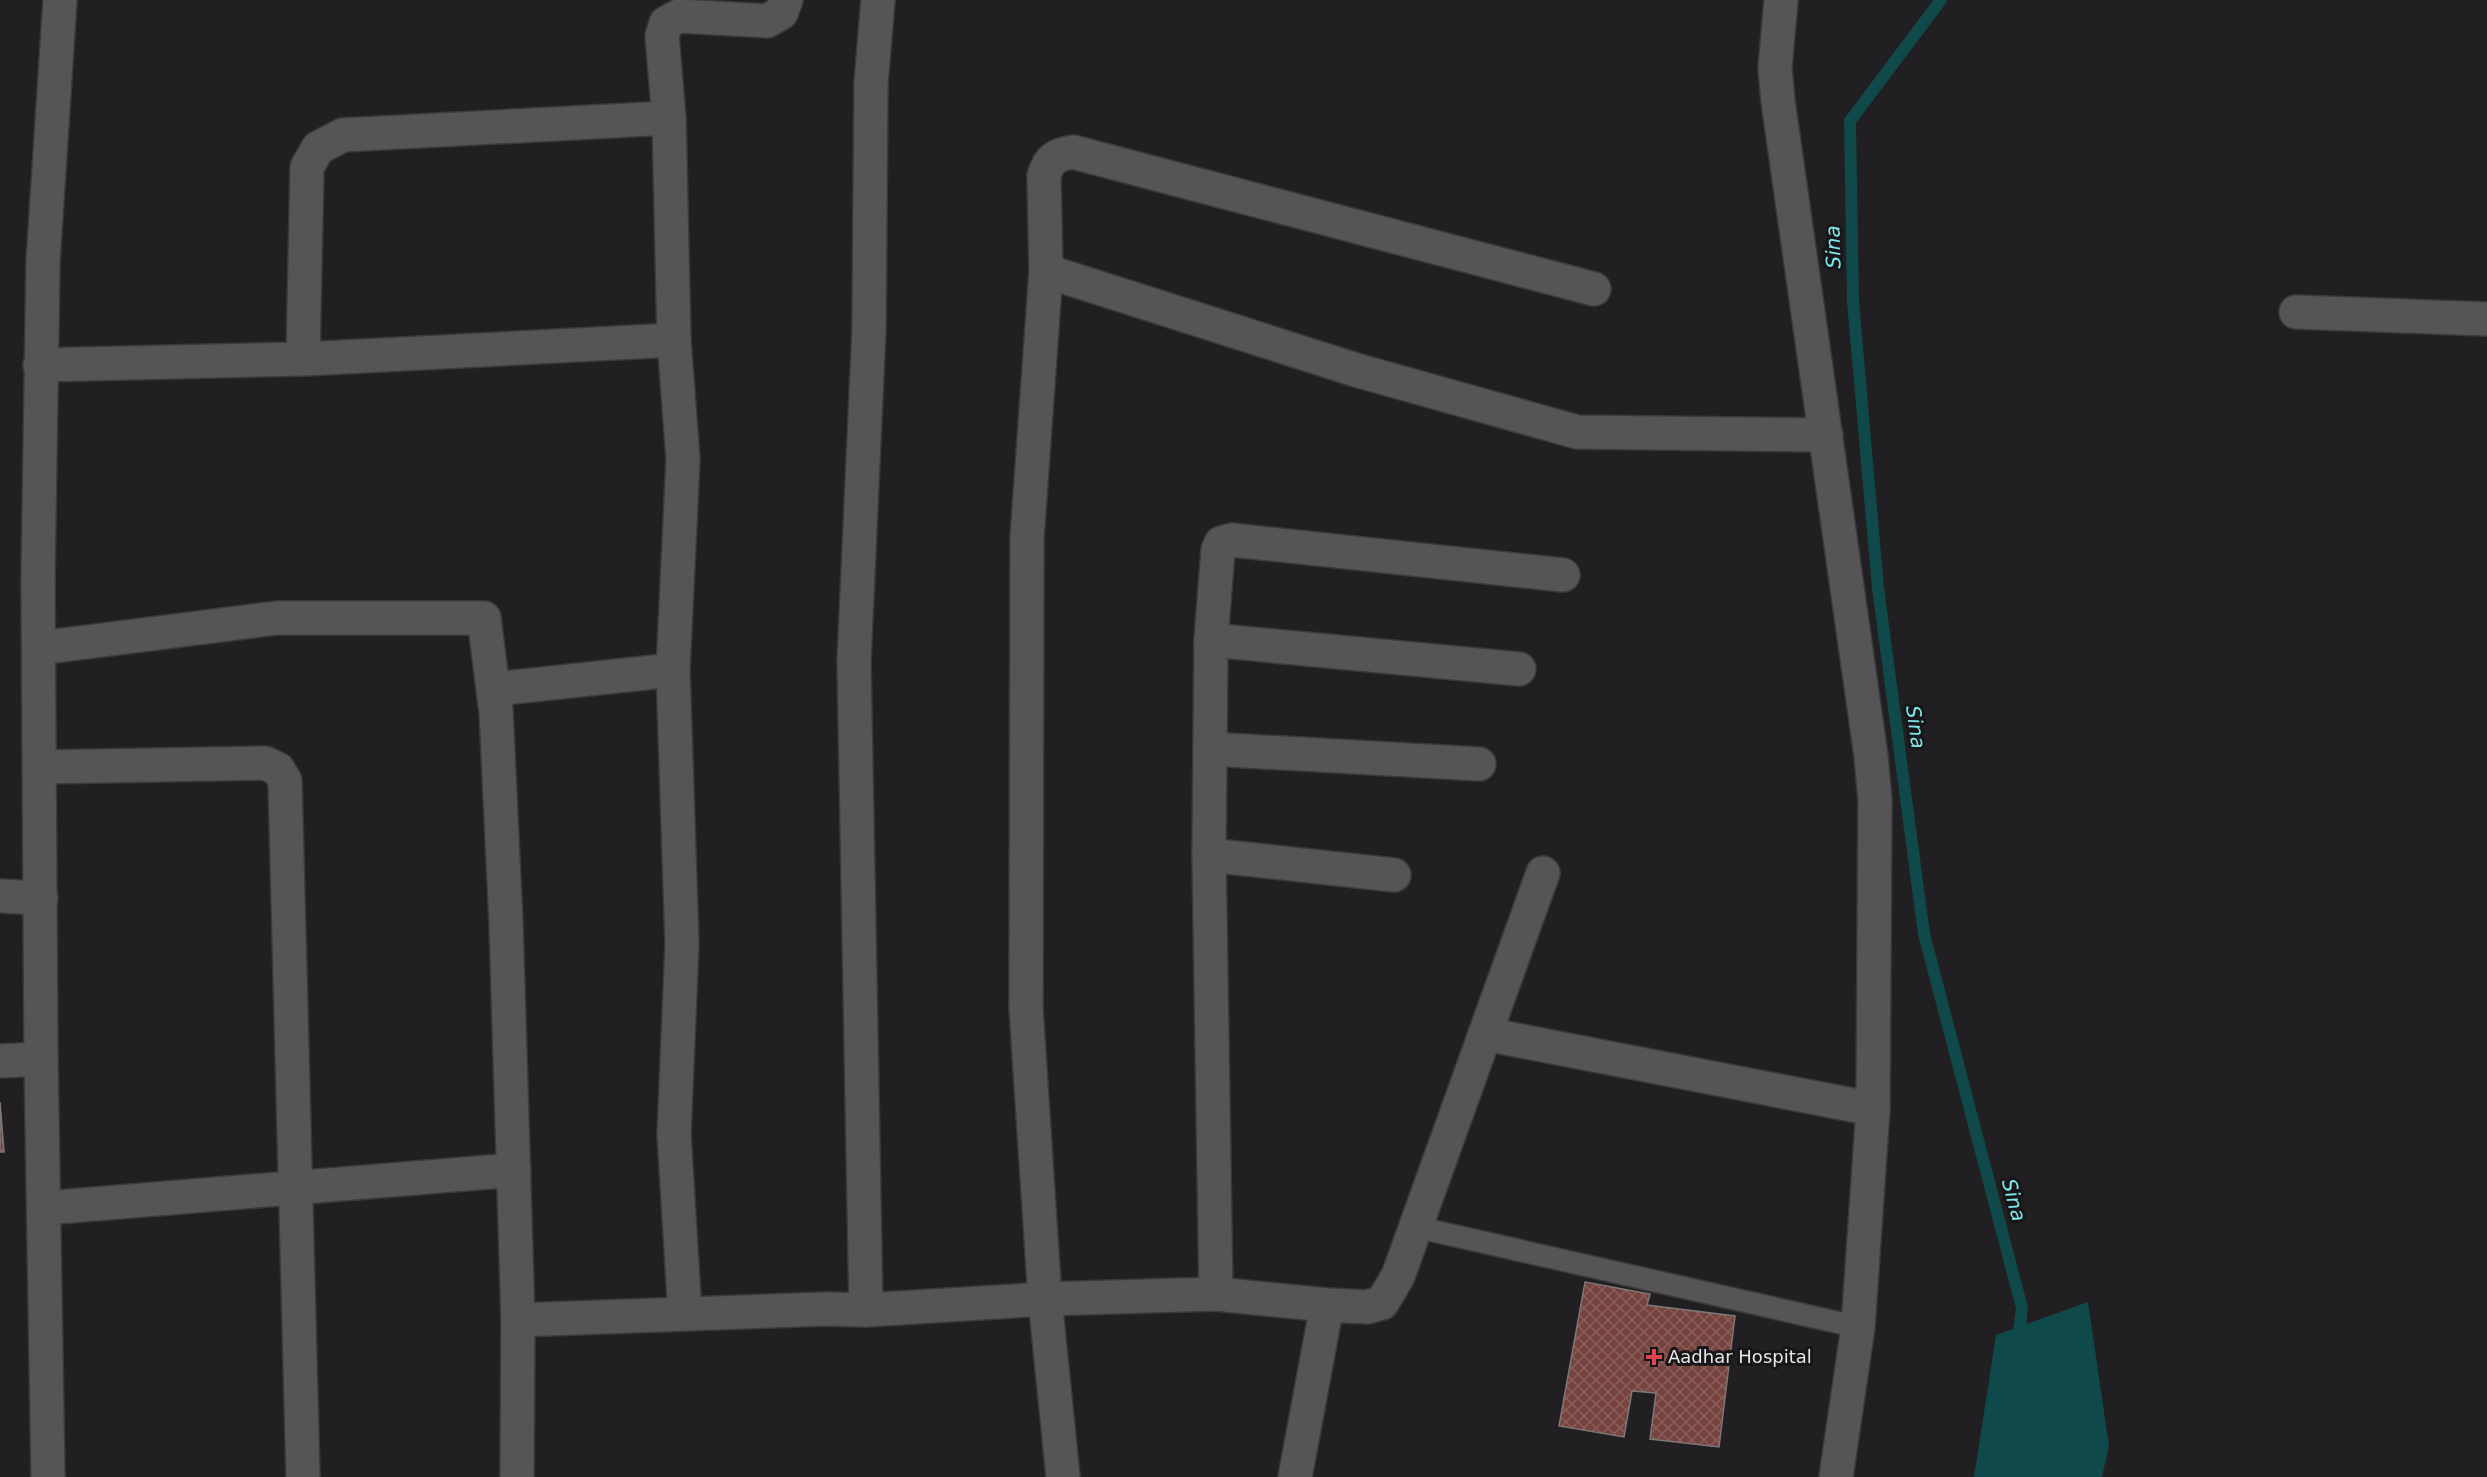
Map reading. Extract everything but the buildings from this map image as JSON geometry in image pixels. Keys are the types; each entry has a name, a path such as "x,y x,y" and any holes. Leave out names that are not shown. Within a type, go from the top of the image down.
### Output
{"street":[{"path":"48,1477 41,1059 40,365 43,262 60,0"},
{"path":"685,1314 674,1134 682,944 673,670 684,459 674,340 669,118 662,36 666,24 680,16 767,21 780,13 786,0"},
{"path":"866,1310 854,661 869,329 871,83 878,0"},
{"path":"1780,0 1775,68 1778,101 1871,756 1875,800 1873,1109 1858,1328 1836,1477"},
{"path":"303,359 307,167 318,148 344,135 669,118"},
{"path":"1063,1477 1045,1299 1026,1008 1027,538 1046,271 1044,176 1049,162 1058,154 1073,152 1594,289"},
{"path":"1046,271 1356,370 1577,432 1826,435"},
{"path":"2296,312 2487,319"},
{"path":"40,365 303,359 674,340"},
{"path":"1216,1294 1209,855 1211,640 1218,550 1221,543 1227,540 1563,575"},
{"path":"39,648 277,618 484,618 495,705"},
{"path":"1211,640 1519,669"},
{"path":"517,1477 518,1320 514,1170 495,689 673,670"},
{"path":"1210,748 1479,764"},
{"path":"40,767 265,763 278,769 285,781 303,1477"},
{"path":"1209,855 1394,875"},
{"path":"518,1320 825,1309 866,1310 1045,1299 1216,1294 1328,1305 1367,1306 1382,1303 1398,1276 1543,873"},
{"path":"0,896 41,898"},
{"path":"1485,1034 1873,1109"},
{"path":"0,1061 41,1059"},
{"path":"45,1208 514,1170"},
{"path":"1295,1477 1328,1305"}],"lane":[{"path":"1416,1227 1858,1328"}],"water":[{"path":"2088,1302 2109,1446 2102,1477 1974,1477 1996,1335"}],"waterway":[{"name":"Sina","path":"1941,0 1850,121 1853,302 1878,588 1924,934 2022,1308 2018,1342"}],"place":[{"name":"Aadhar Hospital","path":"1654,1357"}]}
